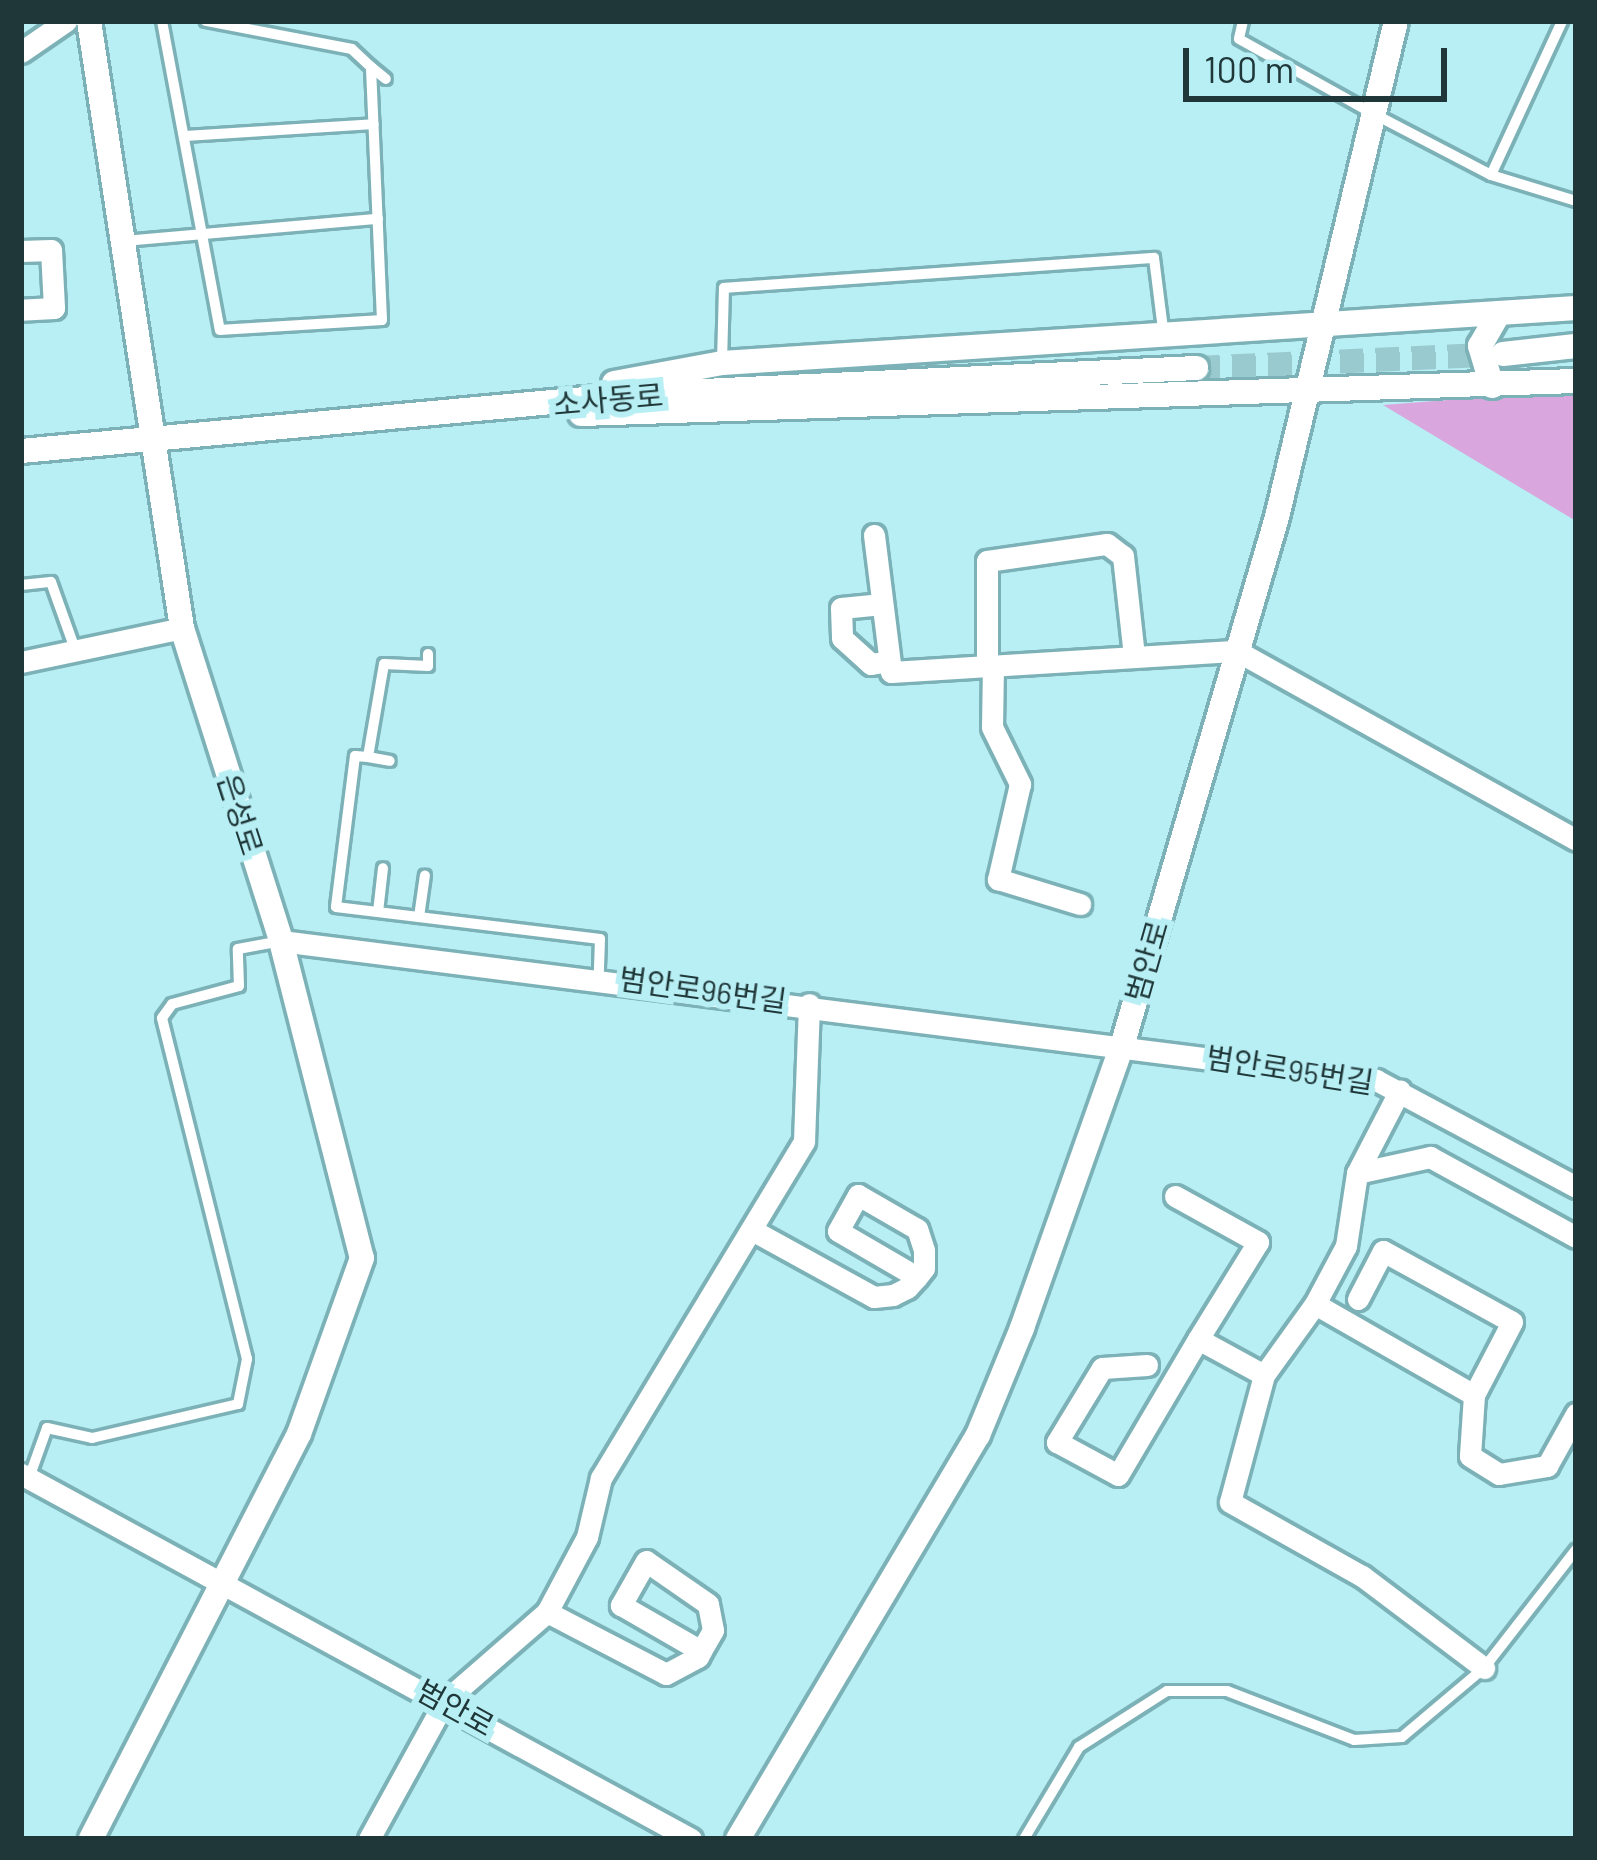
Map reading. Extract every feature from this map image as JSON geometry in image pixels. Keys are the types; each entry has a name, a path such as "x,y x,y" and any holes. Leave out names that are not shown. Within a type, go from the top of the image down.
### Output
{"street":[{"path":"21,52 66,21"},
{"name":"은성로","path":"89,21 149,438 182,628 281,941 362,1272 299,1434 221,1575 91,1839"},
{"name":"범안로","path":"738,1839 978,1436 1123,1043 1238,650 1396,21"},
{"path":"21,251 51,250 54,308 21,310"},
{"path":"458,412 722,363 1163,329 1318,326 1576,308"},
{"path":"1492,386 1480,346 1499,313"},
{"path":"1503,354 1576,346"},
{"name":"소사동로","path":"21,451 458,412 1196,368"},
{"path":"458,412 1306,393 1576,381"},
{"path":"874,535 891,672 1238,650 1576,840"},
{"path":"1080,904 998,879 1020,784 992,728 987,561 1107,544 1123,556 1134,655"},
{"path":"882,604 841,608 842,638 872,664 889,661"},
{"path":"21,662 182,628"},
{"name":"범안로96번길","path":"281,941 599,974 1123,1043"},
{"path":"368,1839 445,1701 547,1612 587,1537 601,1478 804,1141 809,1004"},
{"name":"범안로95번길","path":"1123,1043 1400,1090 1576,1187"},
{"path":"1400,1090 1357,1173 1346,1246 1315,1304 1264,1375 1230,1502 1362,1576 1484,1668"},
{"path":"1357,1173 1430,1157 1576,1237"},
{"path":"1147,1365 1102,1369 1057,1442 1118,1475 1258,1242 1175,1196"},
{"path":"752,1230 874,1297 916,1277"},
{"path":"1358,1299 1383,1251 1512,1322 1474,1396 1470,1456 1499,1474 1547,1466 1576,1414"},
{"path":"1315,1304 1474,1396"},
{"path":"1198,1339 1264,1375"},
{"path":"25,1476 221,1575"},
{"path":"547,1612 666,1674 701,1651 708,1604 646,1561 621,1605 701,1651"},
{"name":"범안로","path":"221,1575 691,1839"}],"lane":[{"path":"162,21 220,330 382,320 371,67"},
{"path":"206,21 352,49 386,79"},
{"path":"1243,21 1239,39 1374,114 1491,175 1576,201"},
{"path":"1491,175 1562,21"},
{"path":"185,136 374,124"},
{"path":"122,241 377,219"},
{"path":"722,363 724,288 1154,258 1163,329"},
{"path":"21,585 51,582 75,649"},
{"path":"368,757 384,664 428,666 428,654"},
{"path":"390,761 355,756 335,907 600,939 599,974"},
{"path":"378,912 383,868"},
{"path":"419,917 425,875"},
{"path":"25,1476 47,1428 92,1438 238,1404 247,1359 162,1018 172,1004 238,986 238,949 281,941"},
{"path":"1024,1839 1079,1747 1138,1701 1227,1690 1381,1741 1421,1726 1484,1668 1576,1550"}],"shaded area":[{"path":"1576,390 1576,521 1383,405"}],"tunnel":[{"path":"1196,368 1499,354"}]}
